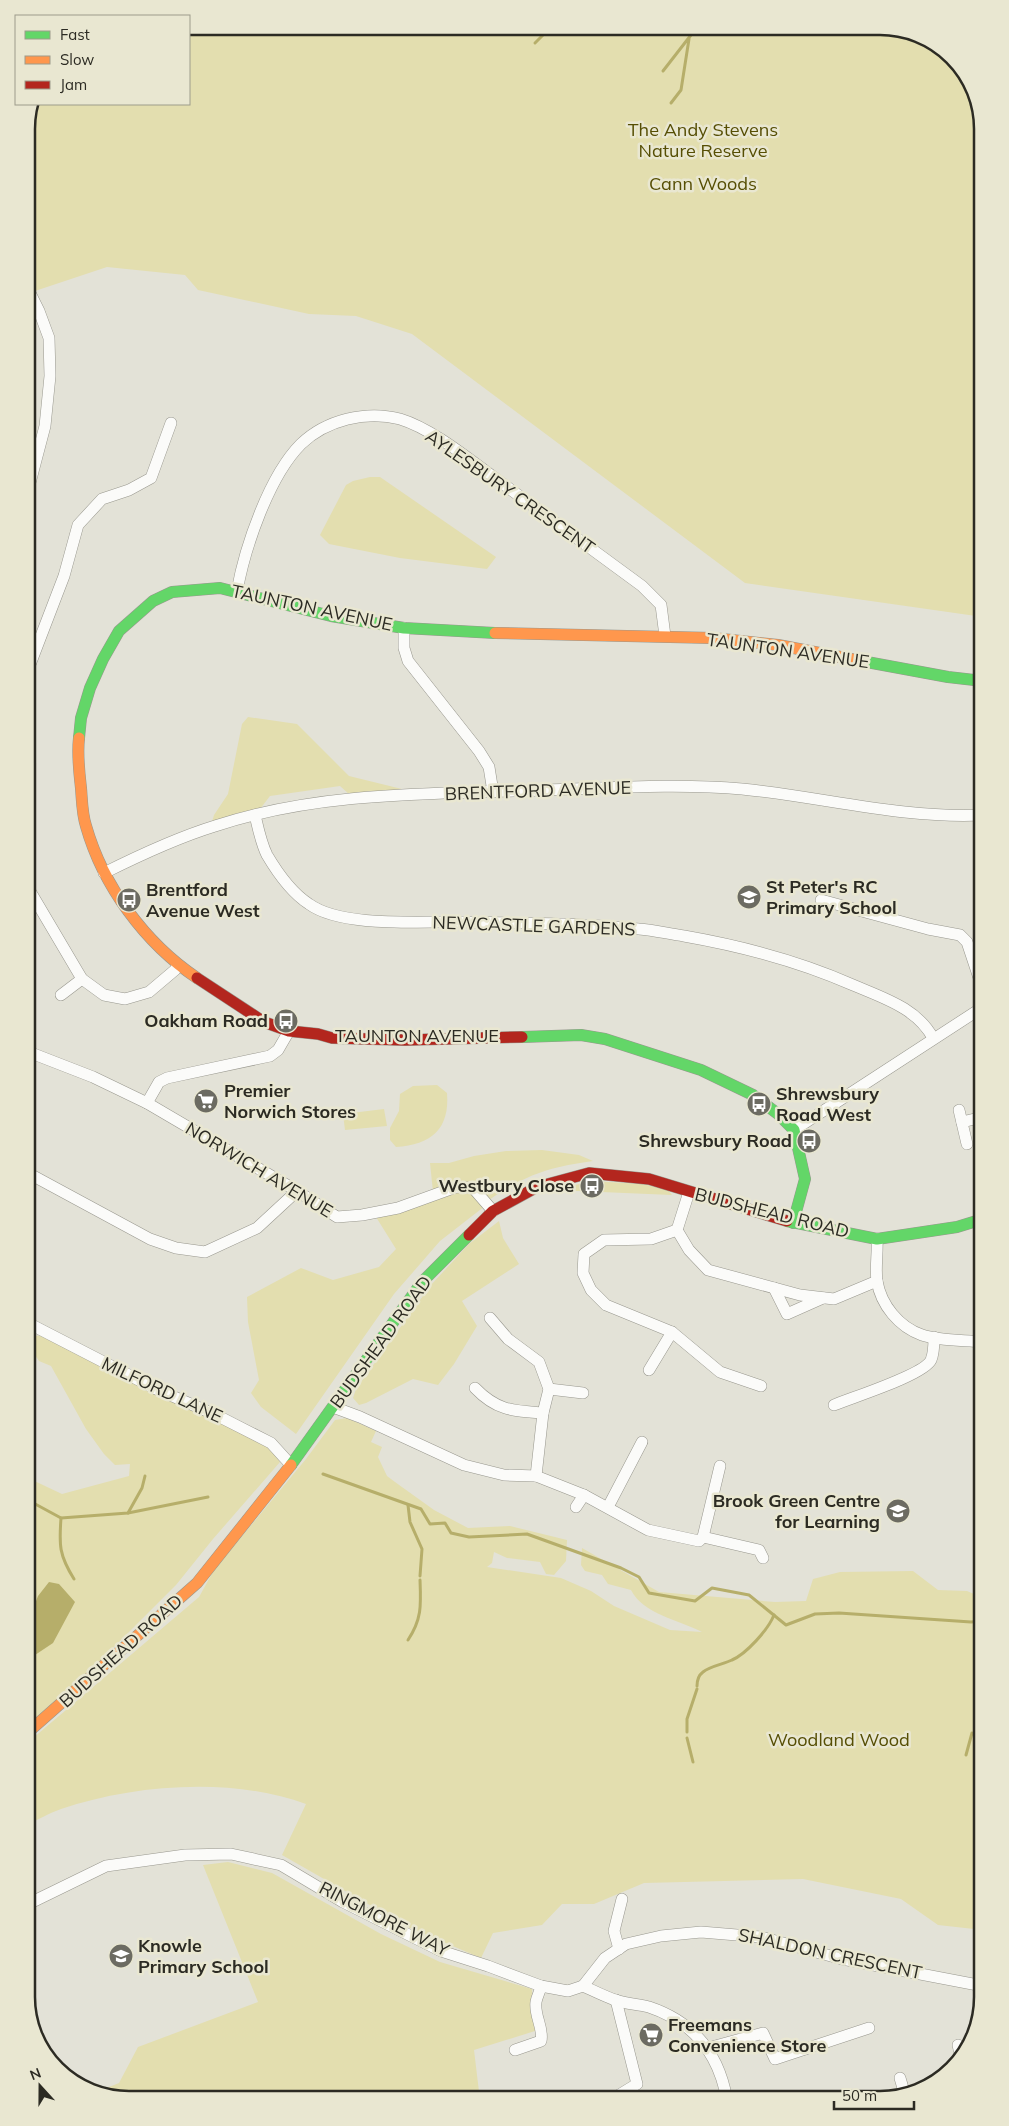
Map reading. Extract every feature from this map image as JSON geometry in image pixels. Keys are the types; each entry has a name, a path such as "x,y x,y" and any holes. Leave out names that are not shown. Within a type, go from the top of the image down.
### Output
{"street":[{"path":"35,302 49,338 50,376 45,426 35,464"},
{"name":"AYLESBURY CRESCENT","path":"237,591 243,561 258,519 282,471 301,444 323,427 350,418 376,416 400,419 449,445 642,586 661,605 665,636"},
{"path":"35,652 64,576 78,525 102,500 130,490 151,478 171,423"},
{"name":"TAUNTON AVENUE","path":"794,1130 778,1114 753,1095 708,1074 605,1039 560,1034 405,1040 332,1038 318,1034 289,1031 264,1022 178,965 147,934 121,901 97,860 85,824 77,754 81,718 90,688 103,659 120,631 153,601 172,592 220,588 331,616 404,628 525,635 713,638 778,645 948,677 974,680"},
{"path":"404,628 404,648 408,661 480,750 489,767 493,792"},
{"name":"BRENTFORD AVENUE","path":"104,873 150,850 217,825 255,815 359,798 676,787 740,788 928,815 974,815"},
{"name":"NEWCASTLE GARDENS","path":"255,815 266,854 288,884 310,905 341,917 388,922 580,924 641,929 708,941 764,954 829,974 906,1009 922,1022 933,1038"},
{"path":"821,900 928,929 960,935 967,942 974,963"},
{"path":"35,903 82,978 104,994 125,999 149,992 175,970 178,965"},
{"path":"61,995 82,978"},
{"path":"793,1223 806,1179 794,1130 974,1013"},
{"path":"147,1103 159,1082 167,1078 270,1056 278,1050 289,1031"},
{"name":"NORWICH AVENUE","path":"35,1054 93,1077 147,1103 297,1191 337,1217 398,1208 456,1187 473,1188 493,1211"},
{"path":"959,1110 967,1144"},
{"path":"962,1122 974,1119"},
{"name":"BUDSHEAD ROAD","path":"35,1726 197,1583 333,1408 422,1282 493,1211 537,1187 589,1172 649,1179 793,1223 878,1239 957,1227 974,1222"},
{"path":"35,1177 150,1239 176,1248 205,1252 257,1228 297,1191"},
{"path":"689,1192 677,1230 689,1250 708,1270 800,1295 834,1299 877,1281"},
{"path":"677,1230 651,1239 604,1240 584,1254 582,1273 591,1290 606,1305 672,1332 720,1372 761,1386"},
{"path":"878,1239 877,1281 886,1304 898,1321 922,1335 974,1341"},
{"path":"774,1288 786,1314 823,1298"},
{"path":"490,1318 508,1339 539,1362 549,1389 543,1412 536,1476"},
{"name":"MILFORD LANE","path":"35,1327 156,1389 216,1415 271,1443 291,1464"},
{"path":"649,1370 672,1332"},
{"path":"834,1405 915,1374 930,1362 934,1350 934,1337"},
{"path":"475,1388 484,1397 510,1410 543,1412"},
{"path":"549,1389 583,1393"},
{"path":"333,1408 360,1417 464,1465 504,1475 536,1476 584,1495 648,1530 699,1540 703,1537 759,1550 763,1558"},
{"path":"608,1508 642,1442"},
{"path":"703,1537 720,1466"},
{"path":"576,1507 584,1495"},
{"name":"RINGMORE WAY","path":"35,1901 106,1866 185,1855 231,1854 281,1865 343,1902 441,1951 541,1986 568,1991 583,1986"},
{"path":"619,1949 614,1931 622,1899"},
{"name":"SHALDON CRESCENT","path":"583,1986 605,1958 626,1944 661,1936 701,1932 761,1937 842,1959 974,1984"},
{"path":"515,2050 541,2041 543,2032 537,2017 536,2002 541,1986"},
{"path":"583,1986 616,2000 649,2007 675,2018 696,2033 708,2048 723,2081 725,2091"},
{"path":"616,2000 638,2084 626,2091"},
{"path":"708,2048 763,2033 776,2059 869,2028"},
{"path":"900,2078 903,2088"}],"green space":[{"name":"Cann Woods","path":"190,35 886,35 916,42 937,54 955,72 967,93 974,123 974,616 745,583 412,334 356,316 309,314 198,290 185,275 107,267 35,291 35,123 38,105 190,105"},
{"path":"380,477 496,557 487,569 400,558 329,544 320,535 346,485 353,481"},
{"path":"248,717 297,724 349,776 410,791 350,795 340,786 270,796 260,809 212,822 214,815 228,794 242,724"},
{"path":"437,1085 447,1093 447,1106 445,1116 436,1133 419,1143 396,1147 390,1140 390,1128 399,1111 400,1094 413,1086"},
{"path":"384,1109 387,1126 345,1130 343,1114"},
{"path":"542,1150 579,1155 593,1161 563,1166 538,1173 514,1184 489,1200 475,1185 433,1192 430,1163 449,1163 474,1156 506,1151"},
{"path":"592,1181 643,1184 668,1190 672,1195 554,1190"},
{"path":"457,1190 472,1191 485,1206 440,1241 394,1294 296,1434 261,1407 251,1393 259,1380 248,1322 247,1297 301,1268 333,1280 379,1267 396,1249 376,1217"},
{"path":"499,1221 503,1238 519,1264 462,1301 477,1326 454,1364 438,1385 413,1379 359,1405 353,1398 356,1389 430,1286 469,1244"},
{"path":"46,1334 223,1422 274,1451 280,1462 176,1585 84,1677 35,1720 35,1481 62,1494 129,1476 130,1464 115,1465 104,1454 86,1429 51,1366 39,1361 35,1355 35,1336"},
{"name":"Woodland Wood","path":"347,1418 376,1431 371,1442 382,1447 378,1457 387,1476 434,1510 468,1528 510,1526 567,1540 566,1561 554,1575 546,1574 540,1562 507,1558 494,1552 492,1563 487,1567 561,1578 591,1591 614,1606 670,1630 702,1632 653,1611 644,1605 631,1590 608,1584 602,1575 585,1571 581,1565 582,1548 659,1592 775,1602 806,1601 813,1579 840,1572 913,1571 938,1590 967,1591 974,1594 974,1929 938,1925 901,1899 803,1879 644,1883 594,1904 562,1904 542,1925 493,1933 481,1958 410,1928 282,1855 306,1804 278,1795 216,1787 152,1789 90,1800 35,1821 35,1736 199,1597 214,1570 306,1459 335,1420"},
{"path":"228,1862 272,1873 381,1934 440,1962 532,1989 535,2031 474,2050 479,2091 123,2091 107,2088 119,2083 138,2047 258,2002 203,1865"}],"shaded area":[{"path":"49,1582 59,1584 75,1602 53,1643 35,1655 35,1604 38,1596"}],"waterway":[{"path":"535,43 543,35"},
{"path":"663,71 691,35"},
{"path":"671,103 681,90 689,39"},
{"path":"323,1474 421,1509 430,1524 445,1523 451,1533 469,1537 527,1534 621,1568 639,1577 649,1593 695,1601 712,1588 749,1595 786,1625 815,1614 839,1613 974,1622"},
{"path":"128,1513 142,1488 145,1476"},
{"path":"35,1504 61,1518 128,1513 208,1497"},
{"path":"408,1505 410,1522 422,1549 420,1576"},
{"path":"61,1518 61,1550 65,1563 74,1579"},
{"path":"408,1640 420,1612 420,1580"},
{"path":"697,1686 698,1678 703,1672 738,1657 750,1647 767,1628 774,1615"},
{"path":"687,1732 687,1719 697,1689"},
{"path":"966,1755 972,1733"},
{"path":"687,1738 693,1762"}],"traffic: fast":[{"path":"79,738 81,718 90,688 103,659 119,631 153,601 172,592 220,588 331,616 404,628 495,633"},
{"path":"856,660 974,680"},
{"path":"522,1037 581,1035 605,1039 701,1070 753,1095 778,1114 794,1130 805,1179 793,1223"},
{"path":"787,1221 877,1239 957,1227 974,1222"},
{"path":"291,1465 422,1282 469,1235"}],"traffic: slow":[{"path":"495,633 713,638 778,645 856,660"},
{"path":"79,738 78,763 84,817 103,870 128,911 144,930 160,948 197,978"},
{"path":"35,1726 197,1583 291,1465"}],"traffic: jam":[{"path":"197,978 264,1022 289,1031 318,1034 332,1038 405,1040 522,1037"},
{"path":"469,1235 493,1211 537,1187 589,1173 649,1179 787,1221"}],"place":[{"name":"St Peter's RC Primary School","path":"749,897"},
{"name":"Brentford Avenue West","path":"129,900"},
{"name":"Oakham Road","path":"286,1021"},
{"name":"Premier Norwich Stores","path":"206,1101"},
{"name":"Shrewsbury Road West","path":"759,1104"},
{"name":"Shrewsbury Road","path":"809,1141"},
{"name":"Westbury Close","path":"592,1186"},
{"name":"Brook Green Centre for Learning","path":"898,1511"},
{"name":"Knowle Primary School","path":"121,1956"},
{"name":"Freemans Convenience Store","path":"651,2035"}],"park label":[{"name":"The Andy Stevens Nature Reserve","path":"703,140"}]}
